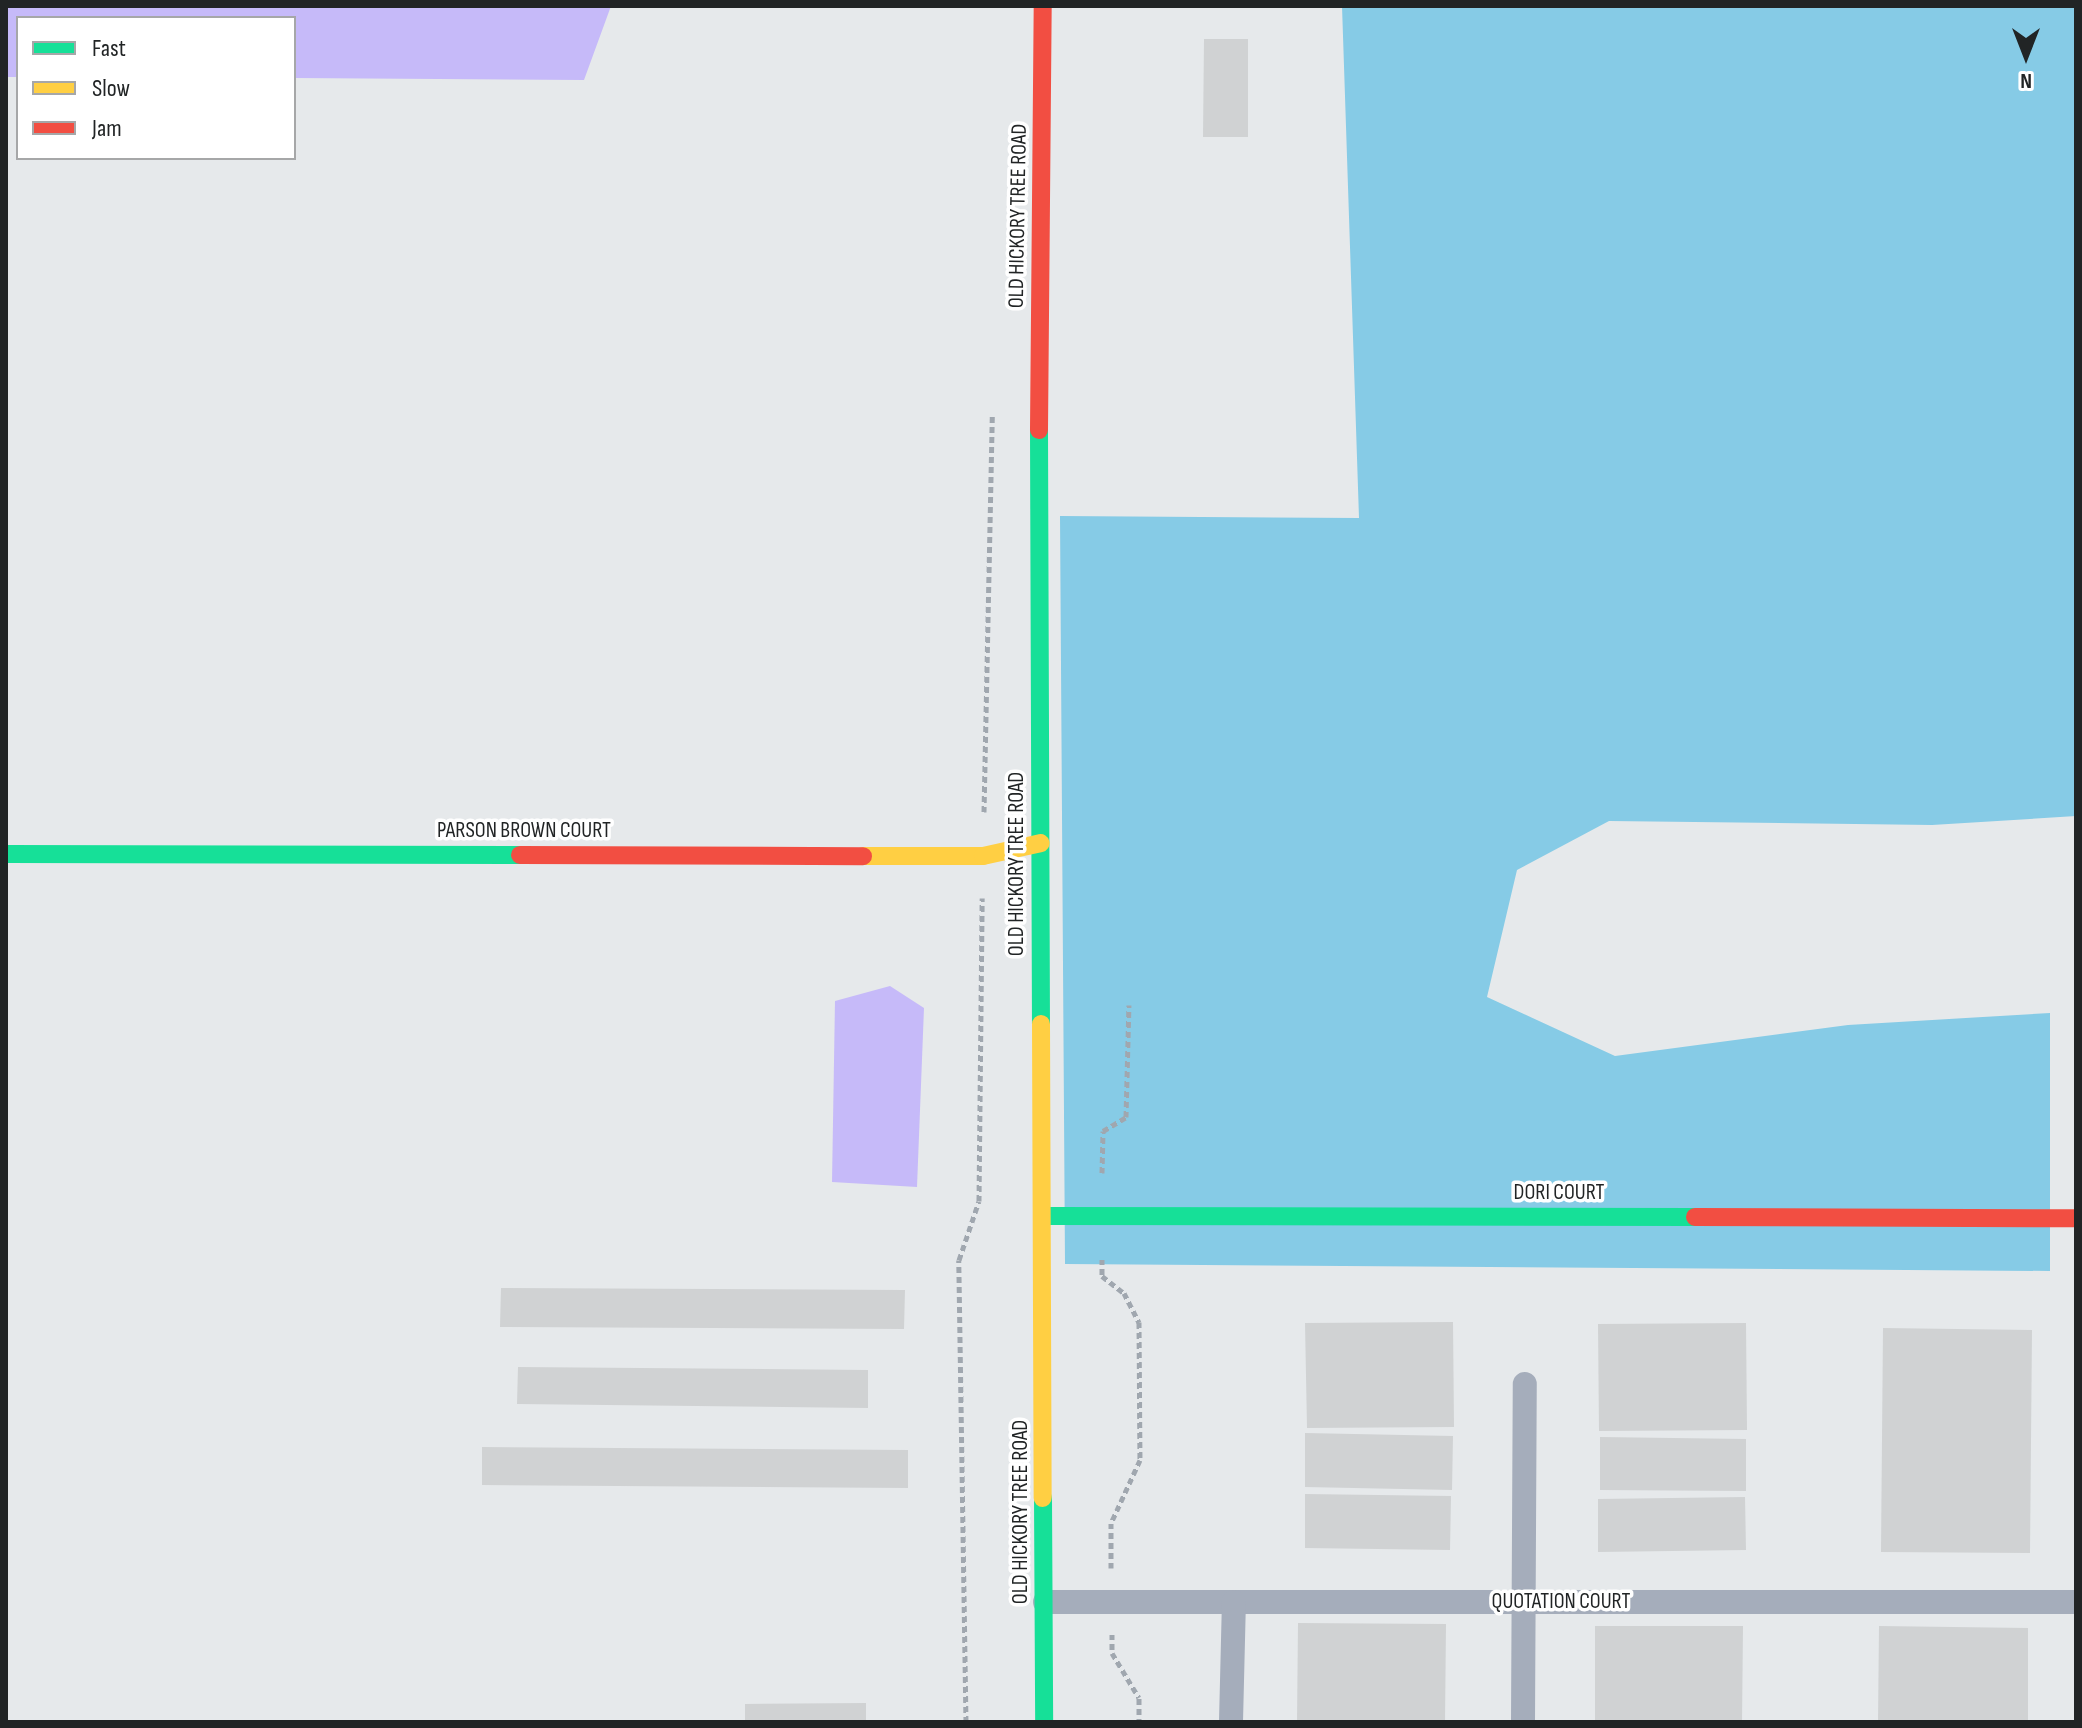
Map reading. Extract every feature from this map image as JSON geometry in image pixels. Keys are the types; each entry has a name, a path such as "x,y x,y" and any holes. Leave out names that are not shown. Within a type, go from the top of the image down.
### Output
{"street":[{"name":"OLD HICKORY TREE ROAD","path":"1043,6 1041,843 1044,1722"},
{"name":"PARSON BROWN COURT","path":"6,854 983,856 1041,843"},
{"name":"DORI COURT","path":"1043,1216 2076,1218"}],"lane":[{"path":"1523,1722 1525,1384"},
{"name":"QUOTATION COURT","path":"1045,1602 2076,1602"},
{"path":"1231,1722 1234,1602"}],"path":[{"path":"1129,1005 1126,1117 1103,1131 1102,1276 1124,1293 1139,1322 1140,1460 1111,1523 1112,1653 1139,1698 1139,1722"}],"shaded area":[{"path":"6,6 611,6 584,80 296,78 296,16 16,16 16,77 6,77"},
{"path":"1342,6 2076,6 2076,816 1932,825 1609,821 1517,870 1487,997 1615,1056 1848,1025 2050,1013 2050,1271 1065,1264 1060,516 1359,518"},
{"path":"890,986 924,1008 917,1187 832,1182 835,1001"}],"building":[{"path":"1204,39 1248,39 1248,137 1203,137"},
{"path":"501,1288 905,1290 904,1329 500,1327"},
{"path":"1453,1322 1454,1427 1307,1428 1305,1323"},
{"path":"1746,1323 1747,1430 1599,1431 1598,1324"},
{"path":"1883,1328 2032,1330 2030,1553 1881,1552"},
{"path":"518,1367 868,1370 868,1408 517,1404"},
{"path":"1305,1433 1453,1436 1452,1490 1305,1487"},
{"path":"1600,1437 1746,1439 1746,1491 1600,1490"},
{"path":"482,1447 908,1450 908,1488 482,1485"},
{"path":"1305,1494 1451,1496 1450,1550 1305,1548"},
{"path":"1745,1497 1746,1550 1598,1552 1598,1499"},
{"path":"1298,1623 1446,1624 1445,1722 1297,1722"},
{"path":"1595,1626 1743,1626 1742,1722 1595,1722"},
{"path":"1879,1626 2028,1628 2028,1722 1878,1722"},
{"path":"866,1703 866,1722 745,1722 745,1704"}],"traffic: fast":[{"path":"1039,430 1041,1024"},
{"path":"6,854 520,855"},
{"path":"1043,1216 1695,1217"},
{"path":"1043,1498 1044,1722"}],"traffic: slow":[{"path":"863,856 983,856 1041,843"},
{"path":"1041,1024 1043,1498"}],"traffic: jam":[{"path":"1039,430 1043,6"},
{"path":"520,855 863,856"},
{"path":"1695,1217 2076,1218"}]}
